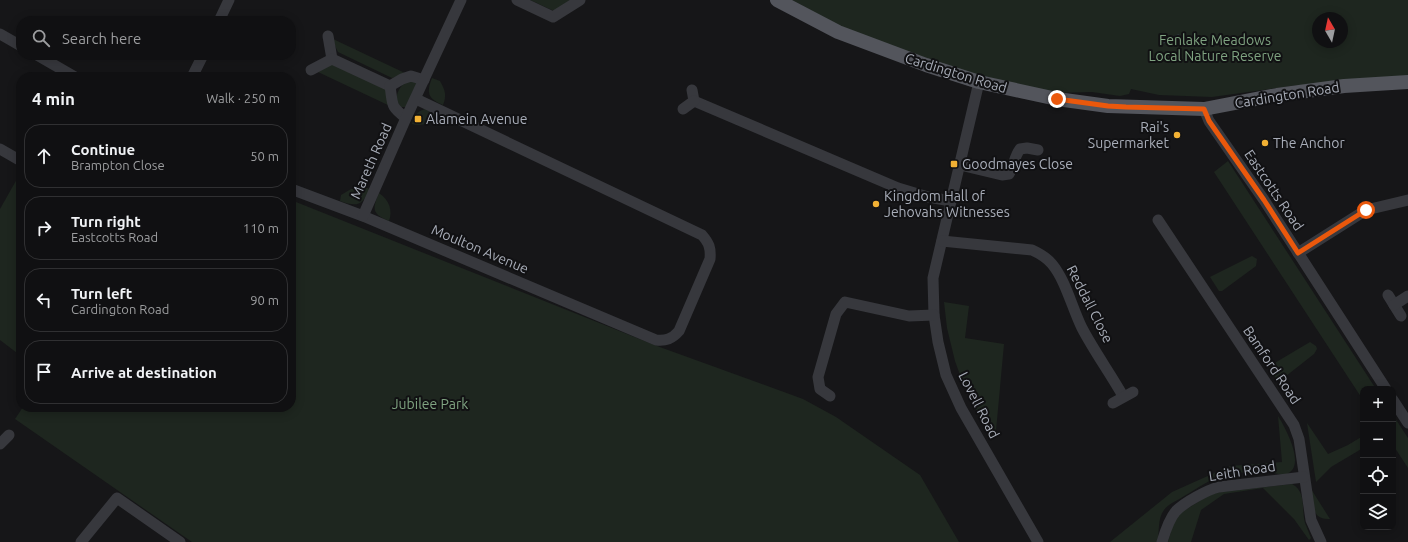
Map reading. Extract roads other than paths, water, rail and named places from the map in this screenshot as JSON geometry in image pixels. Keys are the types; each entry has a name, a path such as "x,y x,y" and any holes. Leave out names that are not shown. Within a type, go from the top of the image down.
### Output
{"main road":[{"name":"Cardington Road","path":"777,0 844,35 926,65 979,82 1057,99 1108,106 1204,109 1276,95 1344,86 1408,82"}],"street":[{"path":"221,16 229,0"},
{"name":"Mareth Road","path":"363,216 406,118 461,0"},
{"path":"517,0 553,17 580,0"},
{"path":"0,34 16,43"},
{"path":"328,36 332,59"},
{"path":"332,59 390,86 411,76 424,80"},
{"path":"312,70 332,59"},
{"path":"46,60 66,72"},
{"path":"194,72 200,60"},
{"name":"Lovell Road","path":"979,82 933,278 934,315 938,342 946,375 961,408 1038,542"},
{"name":"Mareth Road","path":"390,86 392,103 395,110 406,118"},
{"path":"692,90 694,101"},
{"name":"Moulton Avenue","path":"296,191 363,216 656,340 664,341 673,338 679,331 710,259 711,248 707,240 702,235 416,99"},
{"path":"683,109 694,101"},
{"path":"694,101 898,188 928,197 951,201"},
{"name":"Eastcotts Road","path":"1204,109 1209,121 1264,200 1384,386"},
{"path":"960,165 1002,175 1009,174 1013,168 1016,155 1020,149 1027,148 1038,150"},
{"path":"0,149 16,158"},
{"path":"1298,253 1366,210 1408,200"},
{"name":"Bamford Road","path":"1158,220 1294,425 1299,439 1311,520 1321,542"},
{"name":"Reddall Close","path":"942,241 1032,250 1044,255 1053,264 1061,279 1083,330 1128,394 1113,403"},
{"path":"1401,316 1391,300 1408,296"},
{"path":"830,396 820,389 818,377 836,314 845,302 909,316 934,315"},
{"path":"1396,404 1406,417"},
{"path":"0,444 8,435"},
{"name":"Leith Road","path":"1162,542 1170,521 1177,511 1206,491 1219,487 1304,477"},
{"path":"81,542 117,498 180,542"}],"waterway":[{"path":"1163,42 1178,36"}],"place":[{"name":"Alamein Avenue","path":"418,119"},
{"name":"Rai's Supermarket","path":"1177,135"},
{"name":"The Anchor","path":"1265,143"},
{"name":"Goodmayes Close","path":"954,164"},
{"name":"Kingdom Hall of Jehovahs Witnesses","path":"876,204"}],"park label":[{"name":"Fenlake Meadows Local Nature Reserve","path":"1215,48"},
{"name":"Jubilee Park","path":"430,404"}]}
